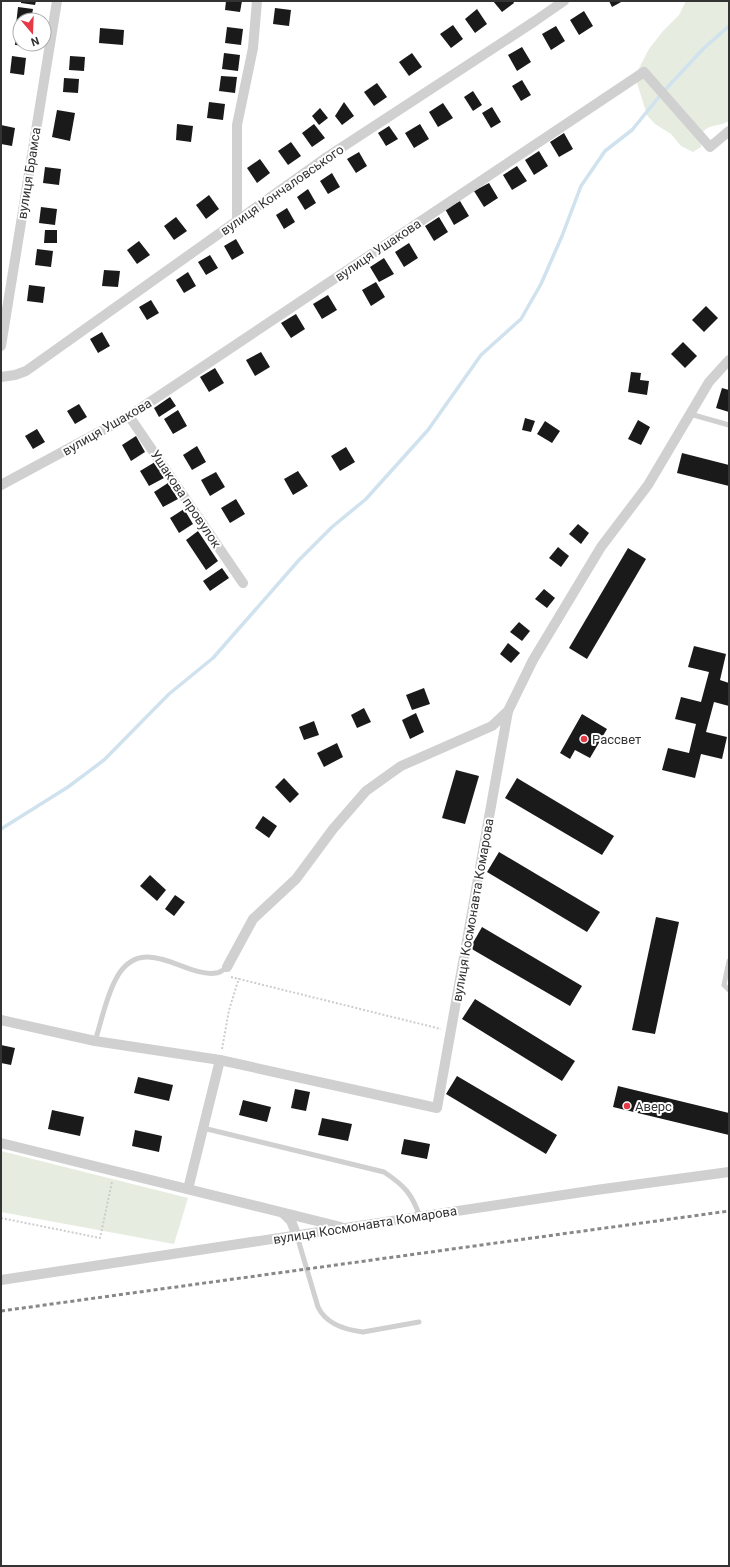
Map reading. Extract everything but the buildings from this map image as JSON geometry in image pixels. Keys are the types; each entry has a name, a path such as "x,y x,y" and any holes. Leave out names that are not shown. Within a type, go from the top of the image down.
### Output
{"street":[{"name":"вулиця Брамса","path":"1,346 57,1"},
{"path":"237,221 237,125 253,48 257,1"},
{"name":"вулиця Кончаловського","path":"1,377 10,377 26,371 324,159 535,22 564,1"},
{"name":"вулиця Ушакова","path":"1,485 129,416 644,72 710,147 729,131"},
{"name":"вулиця Космонавта Комарова","path":"220,1060 437,1108 508,711 533,660 601,546 648,485 710,382 729,360"},
{"name":"Ушакова провулок","path":"129,416 243,583"},
{"name":"вулиця Космонавта Комарова","path":"227,967 253,918 296,879 333,829 366,791 401,766 492,726 508,711"},
{"path":"1,1020 95,1041 220,1060 188,1189"},
{"path":"1,1143 347,1228"},
{"name":"вулиця Космонавта Комарова","path":"1,1280 729,1172"},
{"path":"283,1213 291,1221 297,1236"}],"lane":[{"path":"690,414 729,425"},
{"path":"95,1041 115,981 126,965 144,957 155,958 207,973 218,973 227,967"},
{"path":"729,961 724,985 729,990"},
{"path":"203,1128 384,1172 407,1190 413,1198 420,1217"},
{"path":"297,1236 318,1307 322,1315 329,1321 355,1331 363,1332 419,1322"}],"path":[{"path":"218,973 444,1029"},
{"path":"220,1060 229,1010 239,978"},
{"path":"1,1218 100,1238 115,1171"}],"shaded area":[{"path":"686,1 729,1 729,121 705,130 702,134 701,147 693,152 681,146 671,134 655,124 647,115 637,83 637,72 649,49 663,31 679,15"},
{"path":"1,1151 188,1198 174,1244 1,1212"}],"waterway":[{"path":"1,829 68,787 104,760 169,694 213,658 299,560 332,527 366,499 428,430 481,355 521,319 541,284 562,236 581,186 605,151 632,130 663,92 704,48 729,26"}],"railway":[{"path":"1,1311 729,1211"}],"place":[{"name":"Рассвет","path":"584,739"},
{"name":"Аверс","path":"627,1106"}]}
